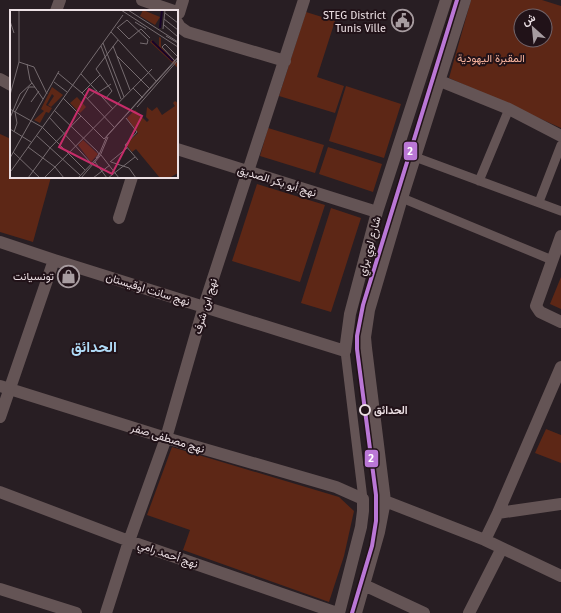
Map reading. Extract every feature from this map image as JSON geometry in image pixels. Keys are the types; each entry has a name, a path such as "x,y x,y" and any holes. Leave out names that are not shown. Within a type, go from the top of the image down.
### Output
{"street":[{"path":"56,10 60,0"},
{"path":"142,0 164,10"},
{"path":"178,13 183,0"},
{"name":"نهج ابن شرف","path":"106,613 129,541 166,438 204,306 304,0"},
{"name":"شارع لوي براي","path":"363,499 344,351 350,314 377,212 446,0"},
{"name":"شارع لوي براي","path":"356,613 380,532 385,501 365,337 369,310 402,198 465,0"},
{"path":"178,20 180,27 187,32 285,61"},
{"path":"0,79 10,84"},
{"path":"440,81 509,109 561,136"},
{"path":"479,181 509,109"},
{"path":"539,202 561,145"},
{"name":"نهج أبو بكر الصديق","path":"178,149 377,212"},
{"path":"415,157 561,211"},
{"path":"119,218 132,178"},
{"path":"402,198 552,260"},
{"path":"561,236 536,306 540,312 561,322"},
{"name":"نهج سانت اوقيستان","path":"0,242 344,351"},
{"path":"0,417 4,387 54,260"},
{"path":"485,540 561,367"},
{"name":"نهج مصطفى صفر","path":"4,387 166,438 336,488 363,499"},
{"name":"نهج أحمد رامي","path":"0,492 129,541 338,613"},
{"path":"338,613 361,527 363,499"},
{"path":"385,501 485,540 561,576"},
{"path":"498,513 561,504"},
{"path":"469,613 502,548"},
{"path":"364,585 424,613"},
{"path":"0,589 76,613"}],"green space":[{"name":"المقبرة اليهودية","path":"471,0 542,0 561,6 561,128 449,78"},
{"path":"306,12 335,21 317,77 344,86 335,113 279,96"},
{"path":"346,86 401,104 384,158 329,141"},
{"path":"268,128 324,145 315,173 260,156"},
{"path":"0,134 10,139 10,178 51,178 33,242 0,232"},
{"path":"328,147 382,164 373,192 319,174"},
{"path":"257,184 325,205 300,282 232,261"},
{"path":"331,208 361,218 331,312 301,303"},
{"path":"561,277 561,309 550,304"},
{"path":"546,429 561,435 561,463 535,453"},
{"path":"172,447 339,497 354,511 344,556 329,602 183,550 190,530 147,515"}],"transit line":[{"name":"2","path":"352,613 372,546 376,521 376,495 357,349 357,336 363,305 457,0"}],"place":[{"name":"STEG District Tunis Ville","path":"402,21"},
{"name":"تونسيانت","path":"69,276"},
{"name":"الحدائق","path":"365,410"}],"district":[{"name":"الحدائق","path":"94,347"}]}
